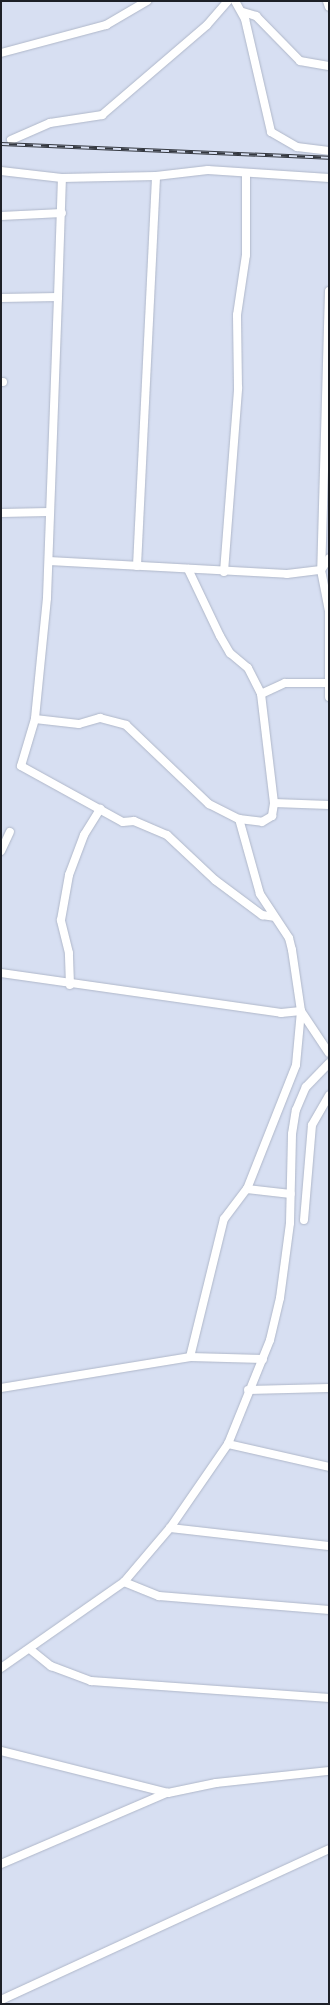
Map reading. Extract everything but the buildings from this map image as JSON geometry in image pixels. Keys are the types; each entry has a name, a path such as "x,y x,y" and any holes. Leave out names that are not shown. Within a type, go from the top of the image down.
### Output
{"street":[{"path":"1,53 77,36 106,25 147,1"},
{"path":"11,140 50,122 102,115 207,25 228,1"},
{"path":"236,1 243,12 268,127 297,147 329,151"},
{"path":"327,1 329,7"},
{"path":"243,12 256,16 300,61 329,66"},
{"path":"1,171 62,178 156,176 208,170 246,175 329,178"},
{"path":"224,572 238,388 237,315 246,255 246,175"},
{"path":"137,566 156,176"},
{"path":"62,178 62,213 49,512 49,561 35,719 21,766 123,822 134,821 167,836 215,880 262,915 274,917"},
{"path":"1,216 62,213"},
{"path":"329,291 321,570 329,610 327,683 329,697"},
{"path":"1,298 58,297"},
{"path":"1,513 49,512"},
{"path":"49,561 224,572 287,574 321,570 329,558"},
{"path":"35,719 79,724 100,718 126,725 195,794 239,819 268,821 274,803 261,694 248,668 230,653 220,636 188,570"},
{"path":"261,694 285,683 327,683"},
{"path":"274,803 329,805"},
{"path":"70,985 70,953 61,920 68,874 84,835 100,809"},
{"path":"190,1357 224,1219 247,1189 296,1066 301,1011 288,938 274,917 254,879 239,819"},
{"path":"1,851 10,832"},
{"path":"1,973 70,985 282,1013 301,1011"},
{"path":"301,1011 329,1053"},
{"path":"1,1668 32,1650 124,1582 170,1528 228,1444 248,1390 263,1359 280,1298 292,1194 296,1110 306,1086 329,1063"},
{"path":"304,1220 312,1125 329,1095"},
{"path":"247,1189 292,1194"},
{"path":"1,1388 190,1357 263,1359"},
{"path":"248,1390 329,1388"},
{"path":"228,1444 329,1466"},
{"path":"170,1528 329,1546"},
{"path":"124,1582 159,1596 329,1610"},
{"path":"32,1650 52,1666 91,1681 329,1698"},
{"path":"1,1752 168,1793"},
{"path":"1,1864 168,1793 216,1783 329,1771"},
{"path":"1,2000 329,1849"}],"railway":[{"path":"1,144 329,158"}]}
